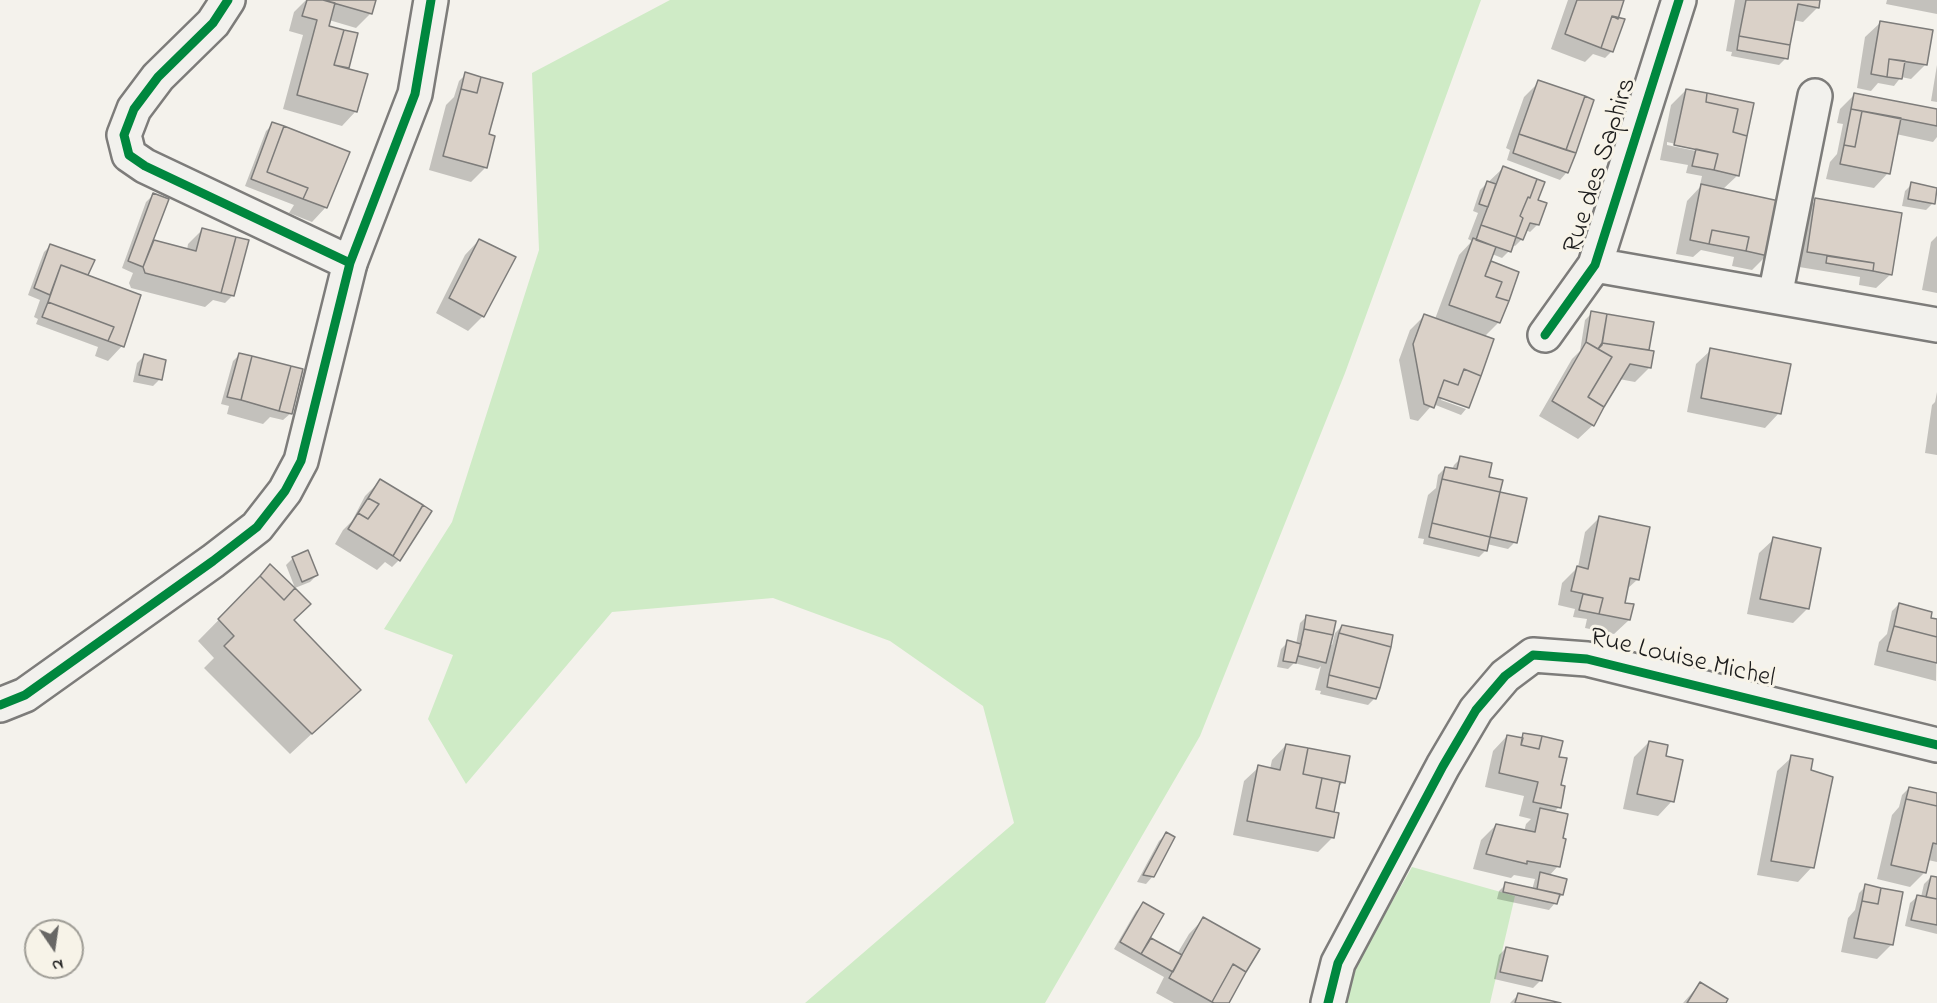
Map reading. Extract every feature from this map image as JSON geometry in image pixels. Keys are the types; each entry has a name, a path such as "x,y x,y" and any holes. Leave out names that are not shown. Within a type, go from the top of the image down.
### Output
{"street":[{"path":"228,0 213,23 158,77 134,109 124,135 129,155 145,166 350,263"},
{"path":"0,705 25,695 213,561 257,527 285,491 301,461 350,263 415,94 430,0"},
{"name":"Rue des Saphirs","path":"1545,335 1595,265 1679,0"},
{"path":"1775,296 1815,96"},
{"name":"Rue des Saphirs","path":"1595,265 1937,324"},
{"name":"Rue Louise Michel","path":"1328,1003 1338,963 1443,766 1476,710 1505,676 1533,655 1587,659 1937,745"}],"green space":[{"path":"670,0 1481,0 1345,373 1200,736 1045,1003 805,1003 1014,823 983,706 890,641 773,598 612,612 466,784 428,719 453,655 384,629 452,522 539,250 532,73"},
{"path":"1412,867 1515,896 1490,1003 1339,1003 1345,984"}],"building":[{"path":"307,0 335,3 329,26 344,30 334,65 368,74 357,112 297,95 317,20 302,16"},
{"path":"323,0 376,0 372,14"},
{"path":"1577,0 1624,0 1618,19 1612,16 1601,48 1565,34"},
{"path":"1746,0 1820,0 1819,8 1798,4 1790,45 1739,36"},
{"path":"1612,16 1625,19 1613,52 1601,48"},
{"path":"1880,21 1933,30 1927,65 1889,59 1887,77 1871,74"},
{"path":"344,30 358,33 349,68 334,65"},
{"path":"1739,36 1790,45 1788,59 1737,50"},
{"path":"1889,59 1905,61 1902,79 1887,77"},
{"path":"465,72 481,77 477,93 461,89"},
{"path":"481,77 503,83 489,134 495,136 487,168 443,156 461,89 477,93"},
{"path":"1538,80 1585,96 1566,150 1519,134"},
{"path":"1686,89 1707,93 1706,102 1738,109 1733,132 1747,136 1739,176 1714,170 1718,154 1674,145"},
{"path":"1707,93 1754,103 1747,136 1733,132 1738,109 1706,102"},
{"path":"1854,93 1937,109 1937,126 1851,109"},
{"path":"1585,96 1594,100 1576,153 1566,150"},
{"path":"1851,109 1862,111 1855,147 1844,145"},
{"path":"1862,111 1901,118 1890,174 1840,164 1844,145 1855,147"},
{"path":"272,122 284,126 267,172 308,188 303,199 251,179"},
{"path":"284,126 350,152 327,208 303,199 308,188 267,172"},
{"path":"1519,134 1576,153 1568,173 1513,153"},
{"path":"1696,149 1718,154 1714,170 1692,166"},
{"path":"1503,166 1537,179 1520,216 1523,218 1516,237 1481,225"},
{"path":"1537,179 1545,182 1538,200 1547,203 1539,225 1530,223 1523,240 1516,237 1523,218 1520,216"},
{"path":"1487,181 1496,184 1488,207 1479,204"},
{"path":"1911,182 1937,188 1935,204 1908,199"},
{"path":"1701,184 1779,201 1768,256 1746,251 1749,237 1712,230 1709,244 1690,240"},
{"path":"153,193 169,199 143,267 128,261"},
{"path":"1815,198 1902,213 1892,275 1873,271 1874,263 1807,252"},
{"path":"1481,225 1516,237 1511,252 1476,240"},
{"path":"202,228 236,237 221,293 145,273 143,267 154,240 196,251"},
{"path":"1712,230 1749,237 1746,251 1709,244"},
{"path":"236,237 249,240 234,296 221,293"},
{"path":"1473,238 1496,247 1485,276 1502,282 1496,297 1509,301 1500,323 1449,305"},
{"path":"479,239 516,257 484,317 449,298"},
{"path":"50,244 95,260 88,275 61,265 50,295 34,288"},
{"path":"1827,256 1874,263 1873,271 1826,263"},
{"path":"1491,261 1519,272 1509,301 1496,297 1502,282 1485,276"},
{"path":"61,265 141,295 124,347 108,341 114,327 48,302"},
{"path":"48,302 114,327 108,341 42,317"},
{"path":"1591,311 1607,314 1602,345 1598,349 1586,342"},
{"path":"1424,314 1494,339 1481,376 1464,369 1458,385 1444,380 1434,408 1424,404 1413,344"},
{"path":"1607,314 1654,322 1649,350 1602,343"},
{"path":"1586,342 1612,357 1588,397 1604,407 1594,426 1552,401"},
{"path":"1602,343 1654,351 1651,368 1630,364 1604,407 1588,397 1612,357 1598,349"},
{"path":"1710,348 1791,364 1781,414 1701,398"},
{"path":"239,353 252,356 241,400 227,397"},
{"path":"144,354 166,360 162,380 139,375"},
{"path":"252,356 291,366 279,411 241,400"},
{"path":"291,366 303,369 292,414 279,411"},
{"path":"1464,369 1481,376 1469,408 1438,397 1444,380 1458,385"},
{"path":"1460,456 1492,463 1489,477 1503,480 1500,492 1442,479 1445,467 1457,469"},
{"path":"380,479 423,505 393,556 348,529 358,513 368,519 379,504 368,498"},
{"path":"1442,479 1500,492 1490,537 1432,523"},
{"path":"1500,492 1527,498 1517,543 1490,537"},
{"path":"368,498 379,504 368,519 358,513"},
{"path":"423,505 432,511 400,561 393,556"},
{"path":"1599,516 1650,527 1639,580 1630,578 1625,603 1634,604 1630,620 1599,614 1603,598 1571,591 1577,566 1588,569"},
{"path":"1432,523 1490,537 1487,551 1429,537"},
{"path":"1773,537 1821,548 1809,609 1760,599"},
{"path":"308,550 318,575 302,582 292,557"},
{"path":"270,564 295,588 284,600 260,576"},
{"path":"260,576 284,600 295,588 311,604 294,620 361,690 312,734 224,646 234,636 218,619"},
{"path":"1583,594 1603,598 1599,614 1579,610"},
{"path":"1899,603 1932,612 1931,618 1937,619 1937,637 1894,626"},
{"path":"1306,615 1336,621 1333,635 1304,629"},
{"path":"1342,625 1393,635 1391,647 1339,633"},
{"path":"1894,626 1937,637 1937,663 1887,651"},
{"path":"1304,629 1333,635 1326,663 1298,656"},
{"path":"1339,633 1391,647 1380,688 1329,675"},
{"path":"1287,640 1301,644 1296,663 1283,661"},
{"path":"1329,675 1380,688 1376,699 1327,687"},
{"path":"1523,733 1542,736 1539,749 1521,745"},
{"path":"1507,735 1523,738 1521,745 1539,749 1542,736 1563,741 1559,757 1567,758 1561,785 1565,786 1561,808 1533,802 1538,782 1499,773"},
{"path":"1649,741 1668,745 1666,756 1683,760 1674,802 1637,794"},
{"path":"1286,744 1308,748 1303,774 1322,778 1316,808 1339,813 1334,838 1247,821 1258,765 1280,770"},
{"path":"1308,748 1350,756 1345,783 1303,774"},
{"path":"1791,755 1813,759 1811,770 1833,777 1814,868 1771,861"},
{"path":"1322,778 1340,782 1334,812 1316,808"},
{"path":"1909,787 1937,793 1937,806 1906,799"},
{"path":"1906,799 1937,806 1937,844 1933,843 1926,873 1891,865"},
{"path":"1540,808 1568,814 1560,867 1527,861 1527,864 1486,854 1496,824 1535,832"},
{"path":"1166,832 1175,837 1154,877 1143,875"},
{"path":"1540,872 1567,879 1563,895 1537,889"},
{"path":"1931,876 1937,877 1937,899 1926,897"},
{"path":"1505,882 1560,894 1557,904 1503,892"},
{"path":"1865,884 1881,888 1878,904 1862,901"},
{"path":"1881,888 1903,892 1893,945 1854,938 1862,901 1878,904"},
{"path":"1917,895 1937,899 1937,925 1911,920"},
{"path":"1143,902 1164,914 1141,954 1120,942"},
{"path":"1203,917 1260,949 1246,972 1233,964 1212,1002 1169,978"},
{"path":"1151,938 1182,955 1173,972 1141,954"},
{"path":"1506,947 1548,956 1542,981 1500,972"},
{"path":"1233,964 1246,972 1229,1003 1212,1002"},
{"path":"1700,982 1728,999 1726,1003 1687,1003"},
{"path":"1518,993 1561,1003 1515,1003"}],"cycle path":[{"path":"228,0 213,23 158,77 134,109 124,135 129,155 145,166 350,263"},
{"path":"0,705 25,695 213,561 257,527 285,491 301,461 350,263 415,94 431,0"},
{"path":"1545,335 1595,265 1679,0"},
{"path":"1328,1003 1338,963 1443,766 1476,710 1505,676 1533,655 1587,659 1937,745"}]}
